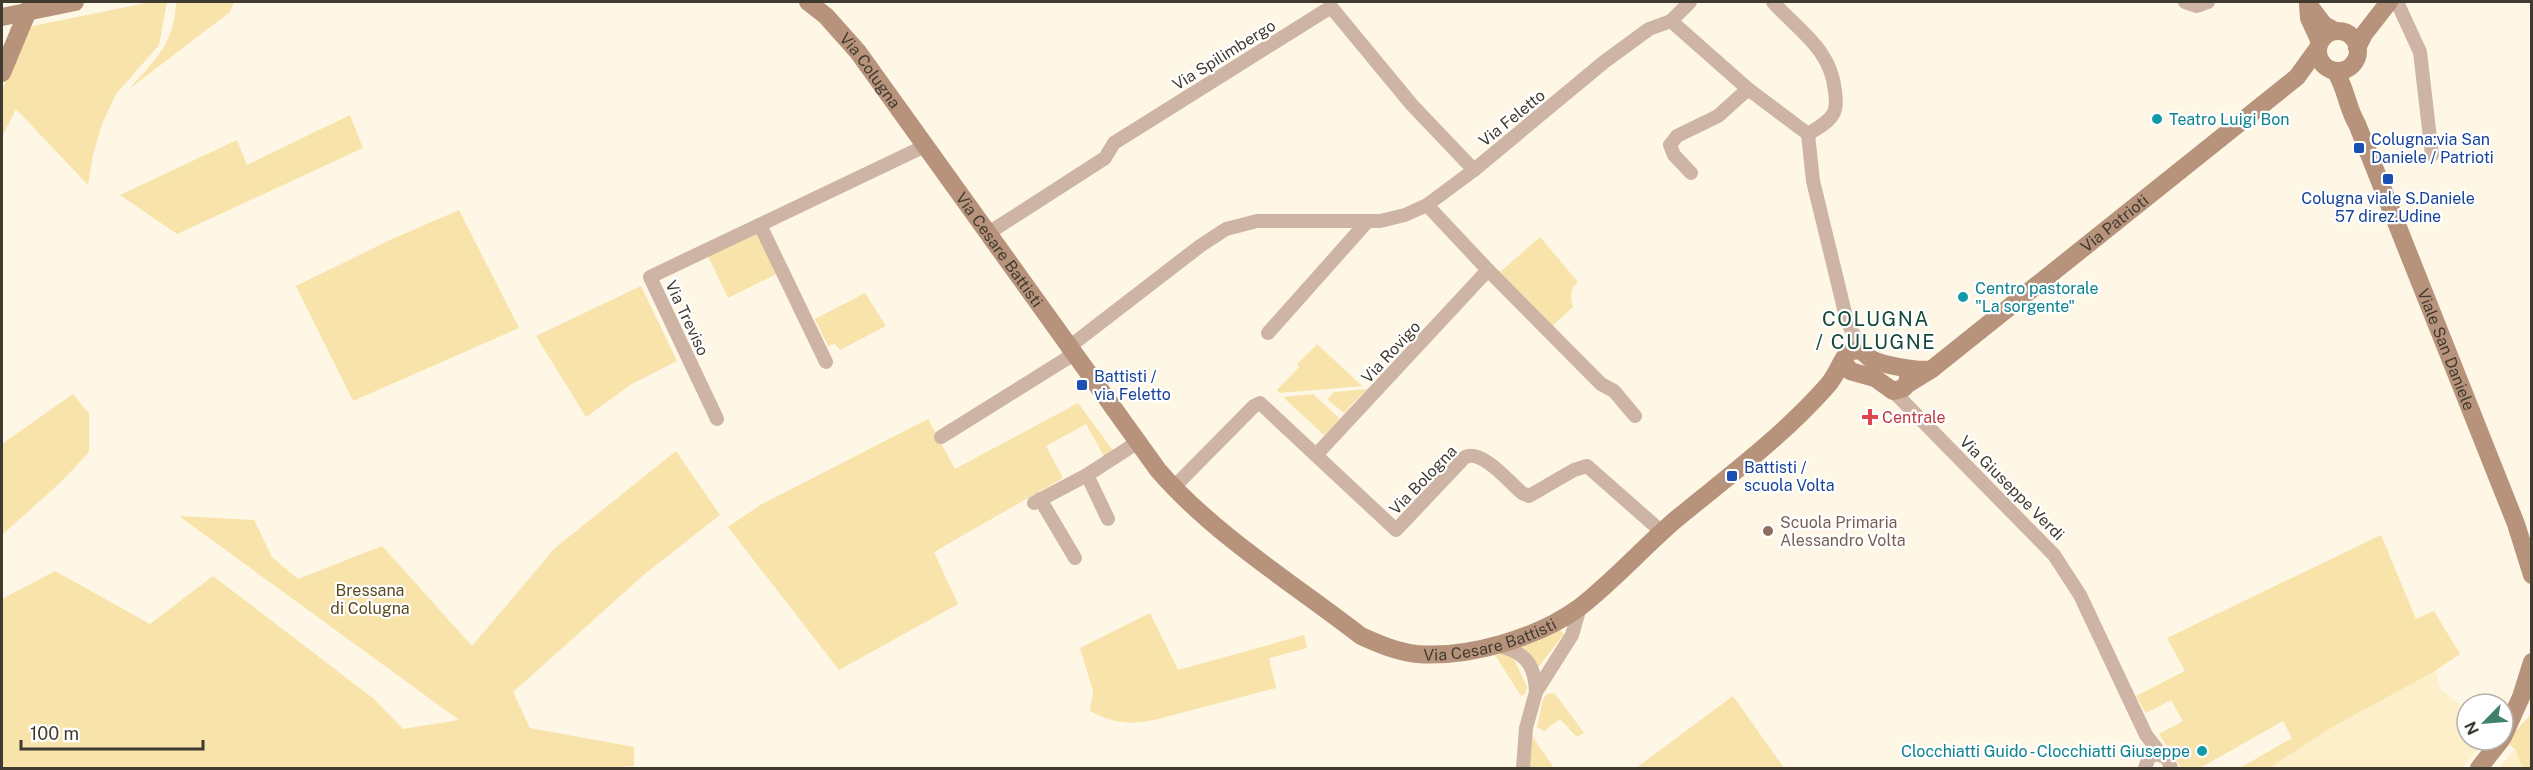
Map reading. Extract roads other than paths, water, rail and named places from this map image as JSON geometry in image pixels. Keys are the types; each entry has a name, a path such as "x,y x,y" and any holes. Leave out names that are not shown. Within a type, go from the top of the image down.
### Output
{"street":[{"path":"2,73 32,2"},
{"path":"2,17 75,2"},
{"name":"Via Colugna","path":"808,2 826,16 858,52 925,146"},
{"name":"Via Feletto","path":"1071,349 1200,246 1226,229 1257,221 1366,223 1405,215 1427,205 1474,170 1604,62 1648,29 1671,21 1690,2"},
{"path":"1773,2 1813,39 1828,64 1833,79 1836,100 1833,114 1825,123 1808,134"},
{"path":"2185,2 2197,6 2208,2"},
{"path":"2335,50 2364,34 2389,2"},
{"path":"2397,2 2411,28 2420,52 2432,155"},
{"name":"Viale San Daniele","path":"2308,3 2324,25 2335,50 2350,112 2513,516 2532,575"},
{"name":"Via Spilimbergo","path":"987,234 1106,158 1113,143 1331,7 1412,105 1474,170"},
{"path":"1671,21 1748,89 1808,134 1813,181 1848,327 1852,360 1878,379 1903,387"},
{"name":"Via Patrioti","path":"1903,387 1919,371 1932,369 2297,77 2335,50"},
{"path":"1691,173 1674,155 1670,145 1677,136 1718,116 1748,89"},
{"name":"Via Treviso","path":"717,419 650,277 925,146"},
{"name":"Via Cesare Battisti","path":"925,146 1173,488 1216,526 1361,636 1385,646 1415,654 1448,654 1494,645 1527,635 1554,623 1580,607 1662,532 1793,421 1852,360"},
{"path":"1427,205 1601,384 1614,391 1635,416"},
{"path":"1268,333 1366,223"},
{"path":"760,225 826,362"},
{"name":"Via Rovigo","path":"1316,455 1488,270"},
{"path":"942,437 1066,359 1071,349"},
{"path":"1852,360 1876,361 1903,387"},
{"name":"Via Giuseppe Verdi","path":"1903,387 2054,555 2080,595 2146,735 2148,763 2170,761 2171,768"},
{"name":"Via Bologna","path":"1173,488 1254,406 1260,403 1396,530 1465,457 1474,454 1482,458 1522,493 1529,496 1574,470 1587,466 1662,532"},
{"path":"1075,558 1037,501 1087,475 1138,442"},
{"path":"1087,475 1108,519"},
{"path":"1536,692 1572,635 1580,607"},
{"path":"1494,645 1520,654 1530,665 1535,677 1536,692 1527,728 1523,768"},
{"path":"2515,710 2532,662 2532,650"},
{"path":"2515,724 2532,705"},
{"path":"2479,768 2491,752"}],"place":[{"name":"Teatro Luigi Bon","path":"2157,119"},
{"name":"Colugna:via San Daniele / Patrioti","path":"2359,148"},
{"name":"Colugna viale S.Daniele 57 direz.Udine","path":"2388,179"},
{"name":"Centro pastorale \"La sorgente\"","path":"1963,297"},
{"name":"Battisti / via Feletto","path":"1082,385"},
{"name":"Centrale","path":"1870,417"},
{"name":"Battisti / scuola Volta","path":"1732,476"},
{"name":"Scuola Primaria Alessandro Volta","path":"1768,531"},
{"name":"Clocchiatti Guido - Clocchiatti Giuseppe","path":"2202,751"}],"district":[{"name":"COLUGNA / CULUGNE","path":"1876,330"}],"park label":[{"name":"Bressana di Colugna","path":"370,599"}]}
